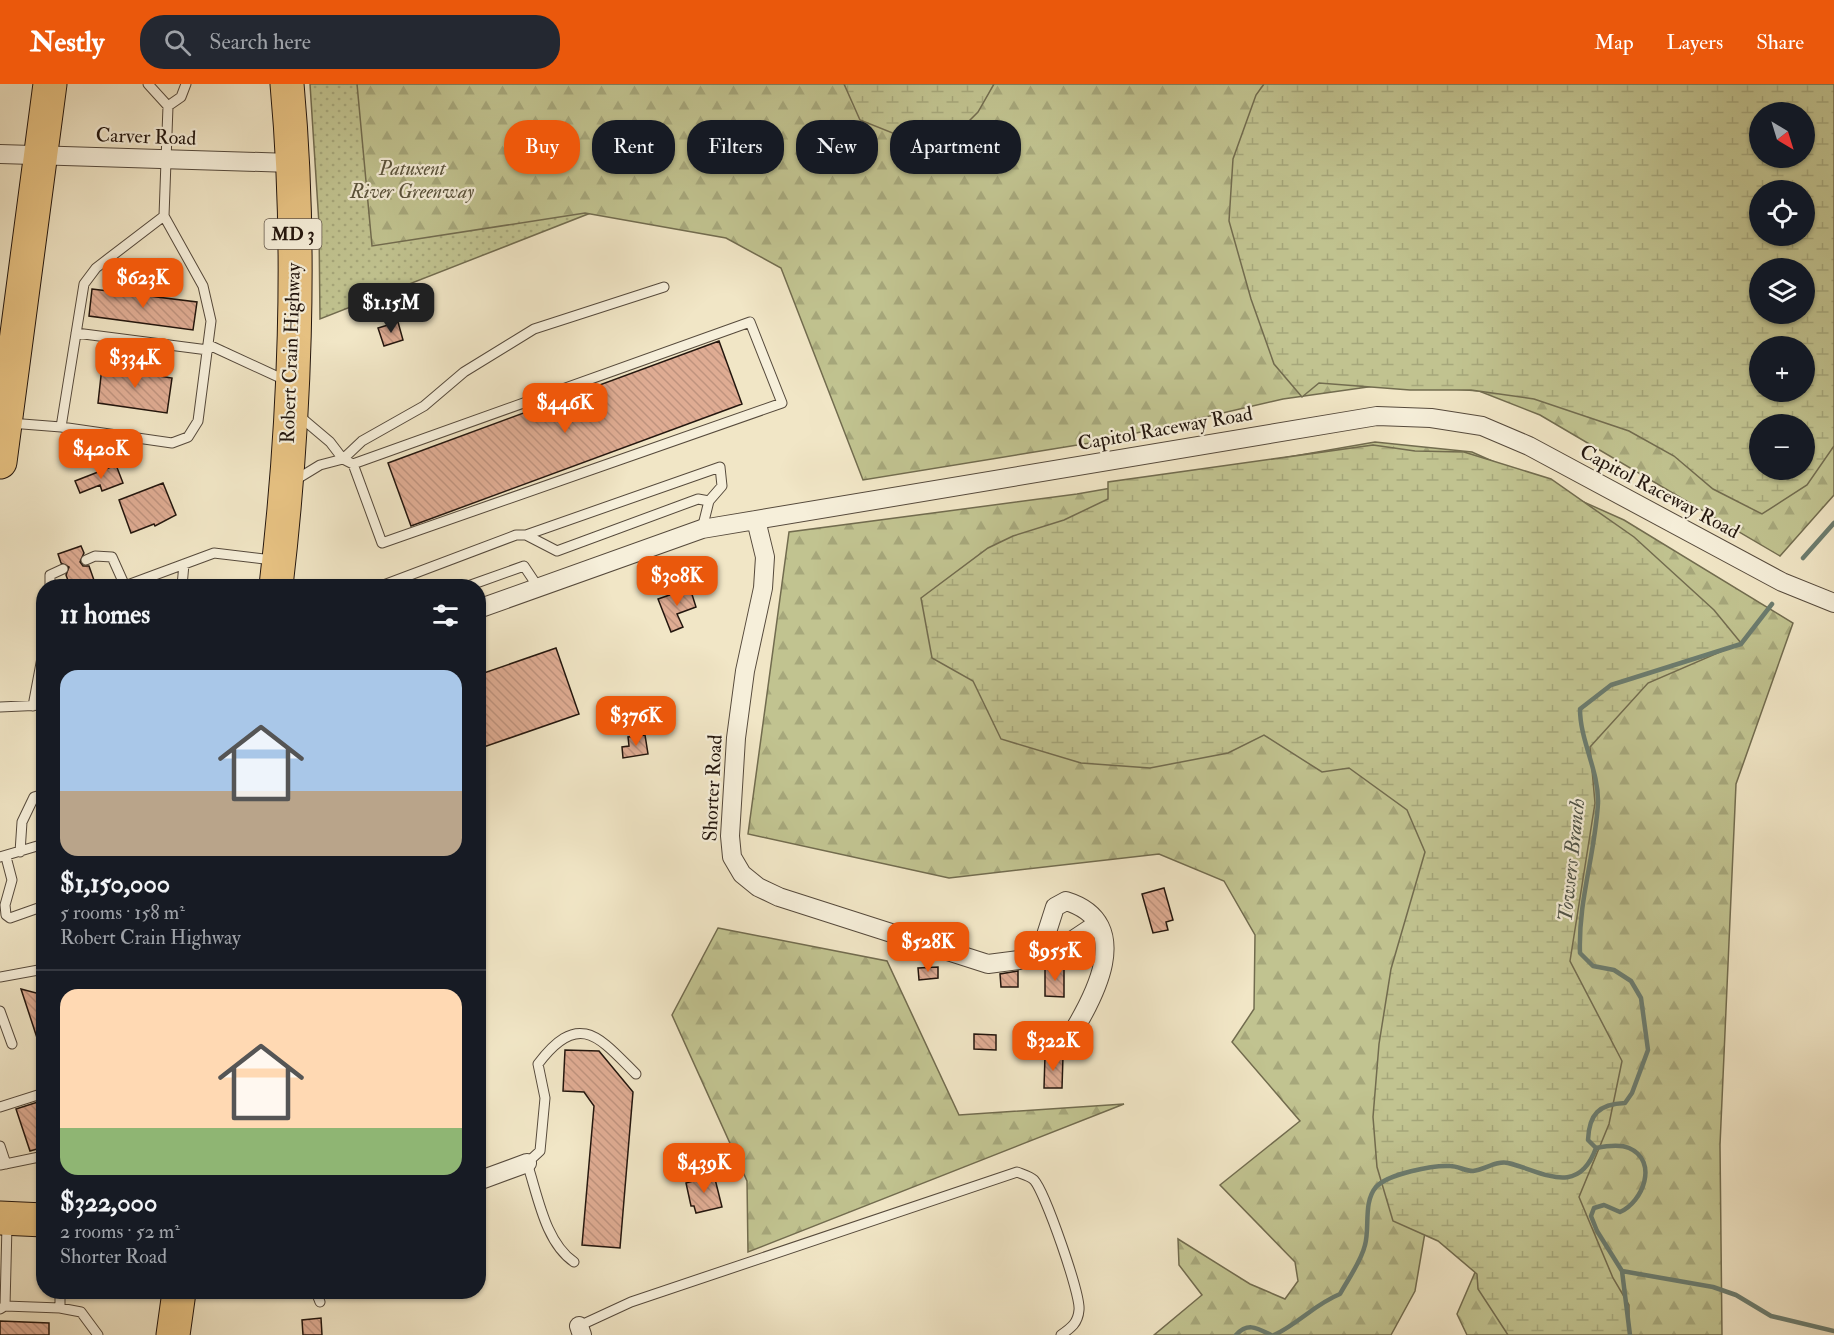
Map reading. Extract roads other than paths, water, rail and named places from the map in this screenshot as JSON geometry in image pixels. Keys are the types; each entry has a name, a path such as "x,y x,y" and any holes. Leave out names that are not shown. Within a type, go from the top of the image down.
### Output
{"highway":[{"path":"0,462 50,84"},
{"name":"Robert Crain Highway","path":"277,574 291,396 291,163 287,84"},
{"path":"3,1218 36,1220"},
{"path":"173,1335 178,1299"}],"street":[{"name":"Carver Road","path":"0,154 291,163"},
{"name":"Capitol Raceway Road","path":"486,606 702,529 1377,416 1431,418 1482,426 1529,446 1782,582 1834,603"},
{"name":"Shorter Road","path":"756,520 765,557 763,588 746,671 736,738 730,836 732,857 742,874 758,887 779,897 988,964 1019,960 1051,947 1067,944 1097,924"},
{"path":"1051,947 1046,935 1049,921 1056,907 1066,901 1091,913 1104,944 1103,972 1090,1004 1068,1040"},
{"path":"486,1178 527,1163"}],"lane":[{"path":"5,422 61,427 172,443 188,437 198,421 212,321 203,286 165,216 168,106 148,84"},
{"path":"168,106 181,97 186,84"},
{"path":"61,427 84,284 96,268 165,216"},
{"path":"348,461 362,441 424,406 464,372 534,329 664,288"},
{"path":"76,333 208,347 291,396 348,461 382,543 782,403 750,322 348,461 320,465 302,474 285,492"},
{"path":"400,579 516,535 526,535 720,466 722,486 709,501 702,529"},
{"path":"526,535 557,551 698,499 709,501"},
{"path":"144,579 214,553 277,574"},
{"path":"91,558 112,557 122,579"},
{"path":"183,579 184,564"},
{"path":"486,580 524,566 538,587"},
{"path":"50,579 50,575 63,569"},
{"path":"33,706 36,690"},
{"path":"0,707 36,706"},
{"path":"20,852 22,822 36,796"},
{"path":"36,847 3,857 12,880 5,905 6,915 10,918 36,909"},
{"path":"0,977 36,970"},
{"path":"0,1011 12,1044"},
{"path":"574,1262 560,1252 556,1244 527,1163 540,1151 545,1098 538,1064 560,1040 587,1033 599,1038 636,1074"},
{"path":"0,1107 36,1096"},
{"path":"0,1146 3,1165 36,1158"},
{"path":"580,1331 631,1302 1017,1173 1033,1178 1042,1192 1080,1308 1075,1325 1061,1335"},
{"path":"3,1218 2,1308 60,1308 81,1312 98,1335"},
{"path":"60,1299 60,1308"}],"waterway":[{"name":"Towsers Branch","path":"1803,558 1834,523"},
{"name":"Towsers Branch","path":"1630,1335 1622,1271 1597,1231 1591,1216 1594,1208 1604,1205 1620,1212 1628,1207 1641,1191 1645,1171 1638,1154 1629,1148 1617,1146 1596,1148 1588,1140 1591,1123 1597,1112 1608,1106 1625,1103 1632,1093 1648,1050 1641,998 1631,981 1614,970 1593,966 1580,953 1584,896 1598,803 1596,779 1583,733 1580,709 1611,685 1741,644 1772,604"},
{"path":"1274,1335 1340,1294 1363,1251 1368,1207 1372,1193 1382,1182 1400,1174 1433,1167 1453,1166 1473,1171 1504,1162 1546,1175 1569,1177 1579,1173 1588,1163 1596,1148"},
{"path":"1622,1271 1713,1287 1736,1295 1771,1316 1834,1331"},
{"path":"1236,1335 1249,1327 1271,1335"}],"park label":[{"name":"Patuxent River Greenway","path":"412,180"}]}
